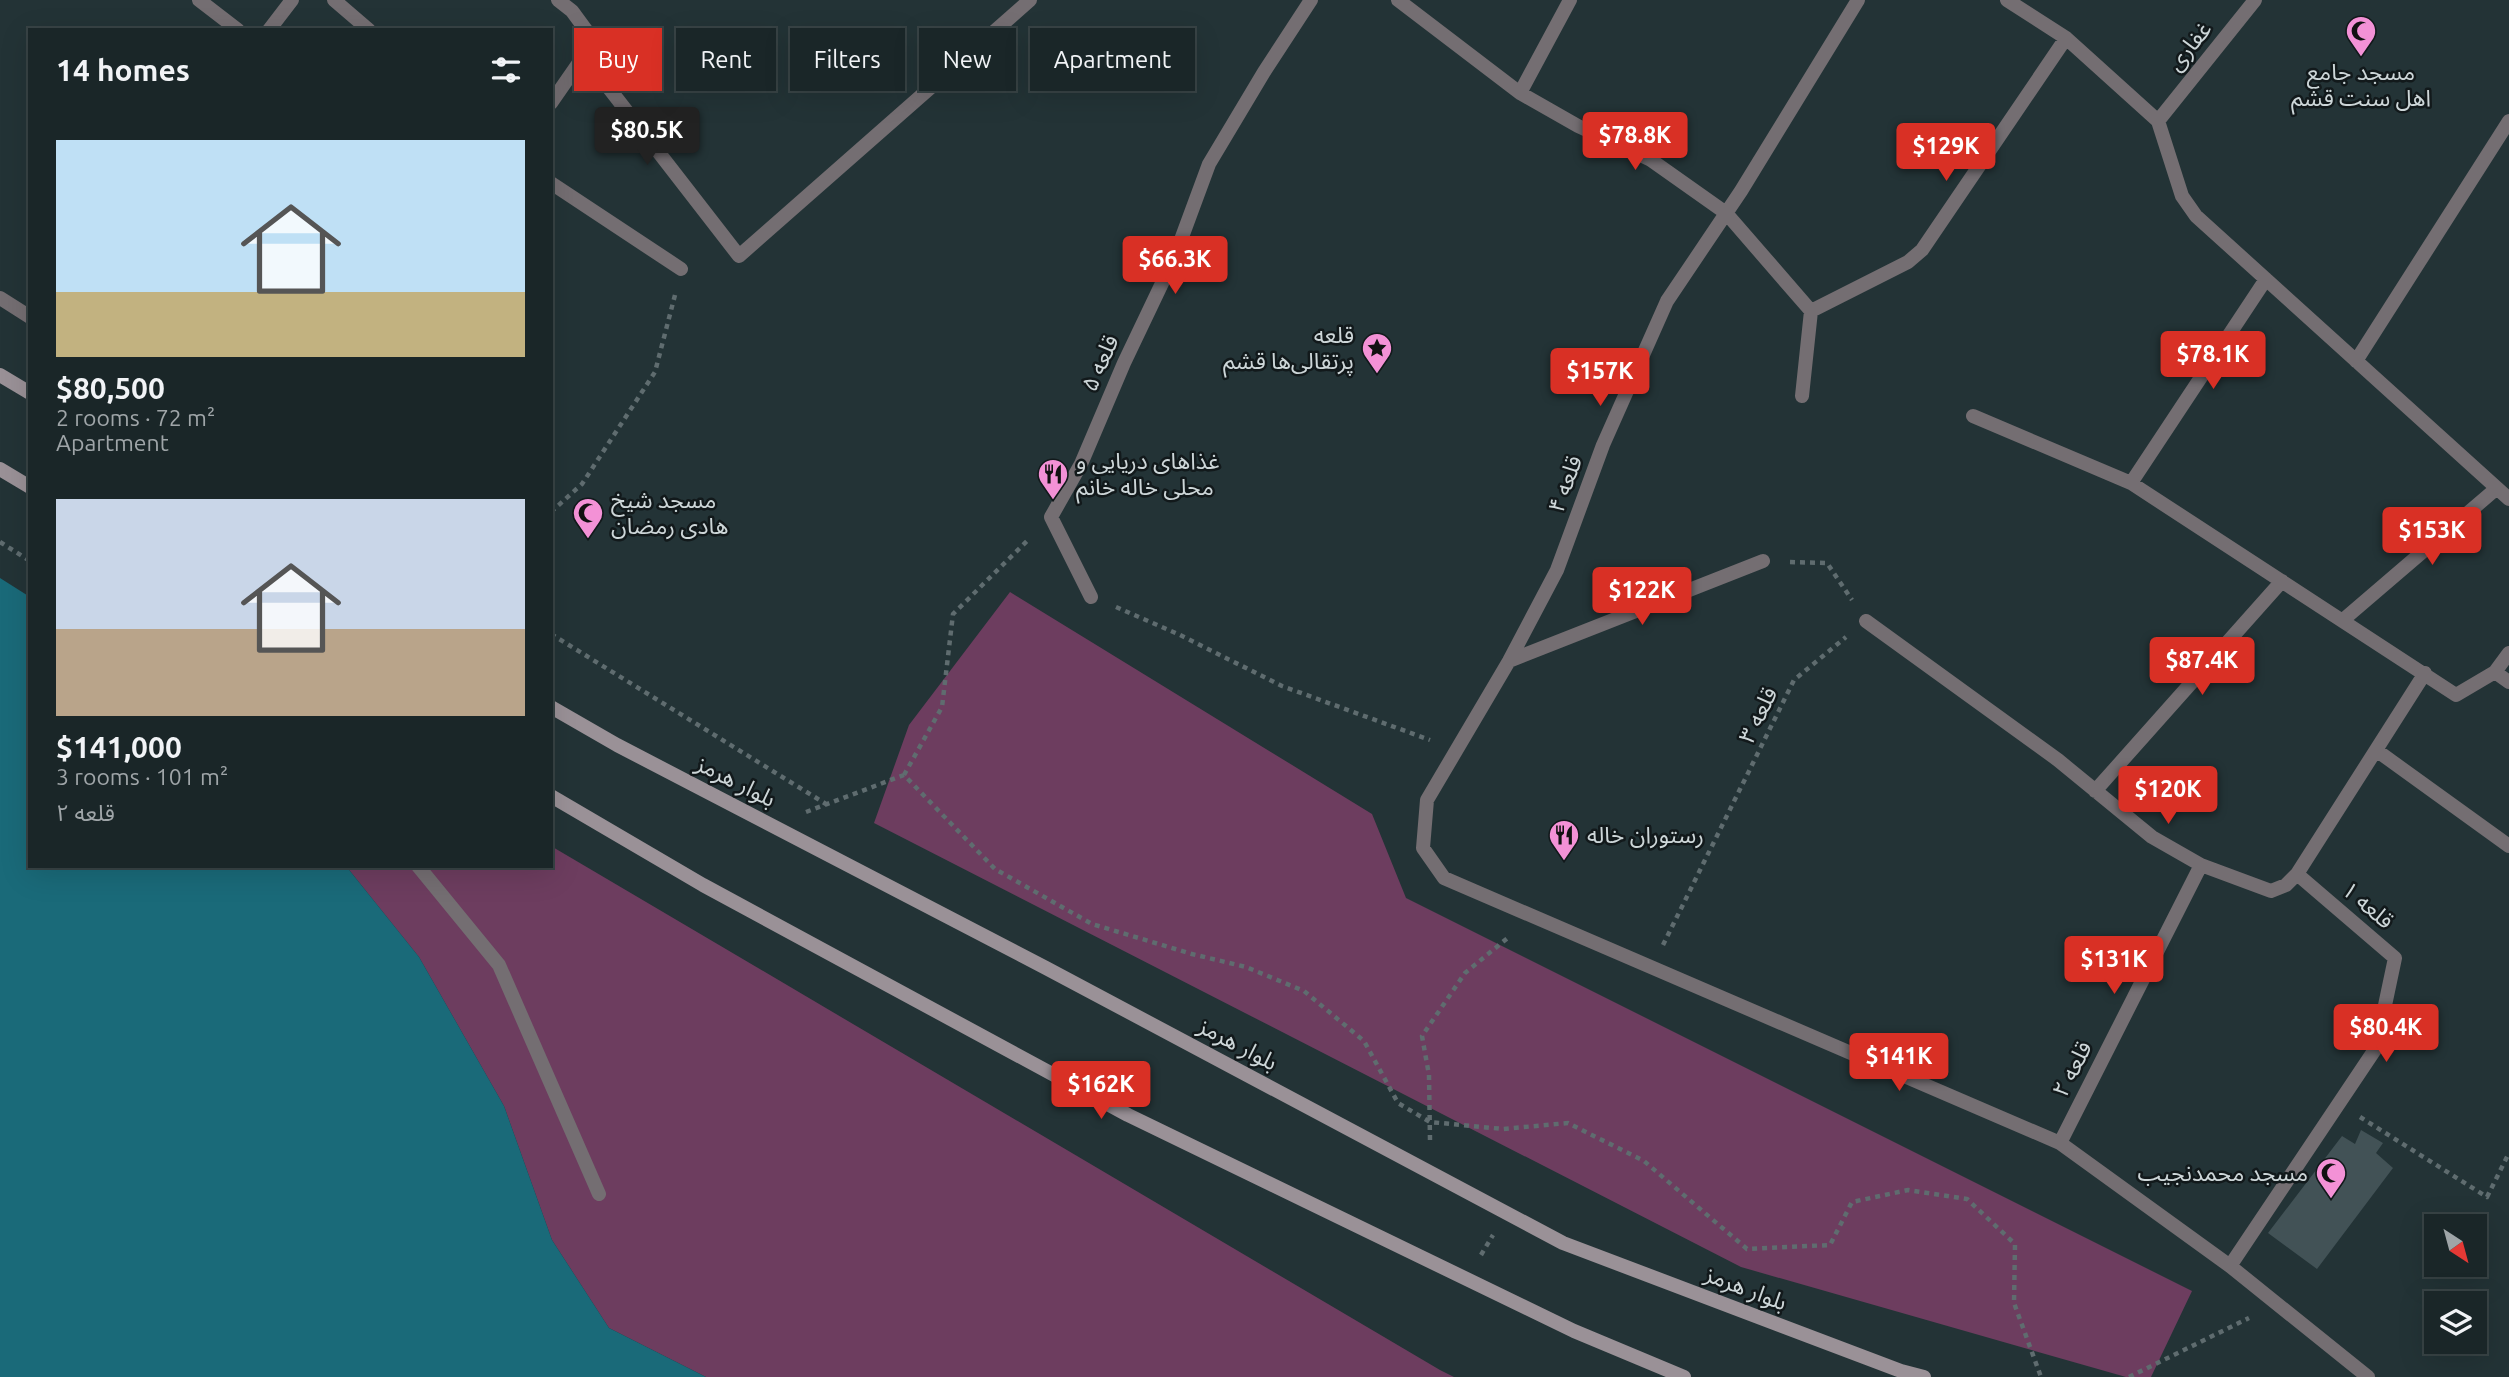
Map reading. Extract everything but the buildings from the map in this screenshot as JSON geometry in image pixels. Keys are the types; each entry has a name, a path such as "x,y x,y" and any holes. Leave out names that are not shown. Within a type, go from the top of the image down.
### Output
{"main road":[{"path":"0,375 28,392"},
{"path":"0,469 28,486"},
{"name":"بلوار هرمز","path":"553,708 617,745 1046,968 1563,1243 1901,1371 1924,1377"},
{"path":"553,797 703,885 1128,1115 1574,1331 1684,1377"}],"street":[{"path":"200,0 235,28"},
{"path":"271,28 292,0"},
{"path":"334,0 367,28"},
{"path":"558,0 576,6 587,28"},
{"path":"611,91 739,256 1030,0"},
{"name":"قلعه ۵","path":"1051,517 1081,464 1124,363 1175,256 1209,163 1311,0"},
{"path":"1398,0 1520,93 1651,160 1726,213 1811,310 1802,396"},
{"path":"1520,93 1570,0"},
{"name":"قلعه ۴","path":"1534,916 1444,878 1423,848 1427,800 1509,662 1557,570 1603,445 1667,301 1726,213 1858,0"},
{"path":"2007,0 2066,38 2158,121 2182,196 2196,216 2509,499"},
{"name":"غفاری","path":"2158,121 2255,0"},
{"path":"1811,310 1908,262 1922,250 2066,38"},
{"path":"553,100 574,70"},
{"path":"2356,361 2509,121"},
{"path":"553,184 681,269"},
{"path":"2130,483 2266,279"},
{"path":"0,298 28,316"},
{"path":"1973,416 2130,483 2456,695 2494,672 2509,653"},
{"path":"2343,620 2497,488"},
{"path":"1051,517 1091,597"},
{"path":"1509,662 1763,561"},
{"path":"2095,791 2283,581"},
{"path":"1866,621 2058,760 2152,837 2201,865 2271,891 2286,885 2297,874 2425,673"},
{"path":"2494,672 2509,682"},
{"path":"2376,750 2509,846"},
{"name":"قلعه ۲","path":"2060,1143 2201,865"},
{"path":"420,868 499,965 599,1194"},
{"name":"قلعه ۱","path":"2230,1266 2376,1048 2395,958 2297,874"},
{"path":"1534,916 2060,1143 2230,1266 2368,1377"}],"path":[{"path":"553,510 582,484 655,372 681,269"},
{"path":"772,825 904,775 942,707 953,614 1051,517"},
{"path":"0,542 28,560"},
{"path":"1763,561 1826,563 1866,621"},
{"path":"1091,597 1178,634 1282,686 1457,750"},
{"name":"قلعه ۳","path":"1652,967 1794,680 1866,621"},
{"path":"553,635 827,804"},
{"path":"904,775 995,869 1092,924 1246,967 1304,991 1364,1041 1398,1103 1430,1122 1503,1129 1569,1123 1644,1161 1748,1249 1829,1245 1853,1202 1908,1191 1967,1199 2015,1244 2014,1303 2041,1377"},
{"path":"1430,1141 1429,1075 1422,1036 1465,973 1534,916"},
{"path":"2339,1103 2487,1197 2509,1153"},
{"path":"1467,1280 1506,1213"},
{"path":"2129,1377 2278,1304"}],"shaded area":[{"path":"1010,592 1372,814 1406,898 2192,1291 2151,1377 2126,1377 1741,1267 874,823 909,725"},
{"path":"553,847 1454,1377 706,1377 609,1328 552,1240 504,1106 419,957 348,868 553,868"}],"water":[{"path":"0,578 28,596 28,868 348,868 419,957 504,1106 552,1240 609,1328 706,1377 0,1377"}],"place":[{"name":"مسجد جامع اهل سنت قشم","path":"2361,58"},
{"name":"قلعه پرتقالی‌ها قشم","path":"1377,375"},
{"name":"غذاهای دریایی و محلی خاله‌ خانم","path":"1053,501"},
{"name":"مسجد شیخ هادی رمضان","path":"588,540"},
{"name":"رستوران خاله","path":"1564,862"},
{"name":"مسجد محمدنجیب","path":"2331,1200"}]}
